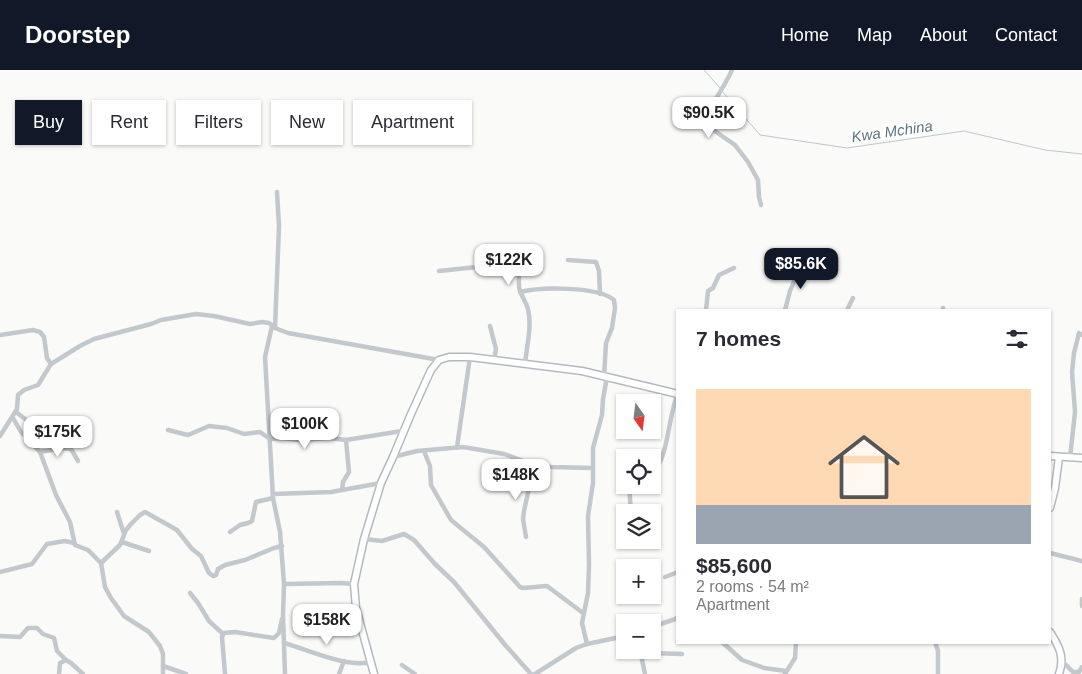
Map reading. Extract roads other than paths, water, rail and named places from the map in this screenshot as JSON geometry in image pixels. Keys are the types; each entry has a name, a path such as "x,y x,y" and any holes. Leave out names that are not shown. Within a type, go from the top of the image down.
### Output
{"street":[{"path":"732,70 725,87 708,116 706,125 735,145 748,162 758,180 761,205"},
{"path":"278,192 279,226 273,327 265,357 273,496 282,546 285,674"},
{"path":"568,260 596,262 599,271 600,294"},
{"path":"439,272 477,267 515,267 519,270 520,292 526,302 530,326 525,363"},
{"path":"785,309 798,267"},
{"path":"706,309 708,292 713,288 719,275 734,268"},
{"path":"520,292 542,288 581,290 611,297 616,305 612,328 606,343 602,415 595,437 592,468 593,483 588,516 590,565 588,593 582,627 587,644"},
{"path":"848,309 853,298"},
{"path":"0,436 16,412 18,395 40,383 51,364 94,338 176,317 196,314 250,324 266,322 288,333 439,360 449,357 470,357 582,371 676,394"},
{"path":"490,326 496,348 494,360"},
{"path":"0,335 33,330 40,332 44,337 47,358 51,364"},
{"path":"1070,458 1075,412 1073,360 1078,333 1082,335"},
{"path":"457,447 470,357"},
{"path":"374,674 356,608 354,584 364,539 381,483 402,431 432,370 439,360"},
{"path":"661,460 676,398"},
{"path":"16,412 28,422 39,419 60,430"},
{"path":"12,418 21,432 40,452 56,495 70,522 74,543"},
{"path":"168,430 188,435 209,426 227,428 244,434 260,432 270,439 299,440 329,438 346,440 402,431"},
{"path":"342,490 343,482 348,472 346,440"},
{"path":"393,457 406,453 457,447 504,454 534,465 551,468 592,468"},
{"path":"40,452 71,448 78,462"},
{"path":"424,451 430,466 431,485 451,520 484,547 520,587 547,586 583,613"},
{"path":"1051,456 1082,458"},
{"path":"1051,501 1059,457"},
{"path":"526,537 523,519 534,465"},
{"path":"230,532 240,524 248,523 252,520 256,502 273,496 331,492 381,483"},
{"path":"117,512 124,534"},
{"path":"101,563 122,542 124,534 143,513 148,513 177,530 192,550 201,556 209,573 213,576 216,575 218,569 226,565 282,546"},
{"path":"364,539 382,541 404,534 414,540 454,582 531,674"},
{"path":"0,572 32,564 47,544 65,541 88,550 101,563 104,583 110,598 124,616 150,632 156,640 162,650 163,674"},
{"path":"122,542 149,551"},
{"path":"1051,553 1082,561"},
{"path":"665,577 676,573"},
{"path":"284,584 354,584"},
{"path":"190,594 209,621 224,634"},
{"path":"1082,599 1082,606"},
{"path":"224,634 235,632 274,638 278,633 284,615"},
{"path":"661,624 676,619"},
{"path":"0,636 20,636 28,628 35,627 44,634 54,638 57,651 83,674"},
{"path":"224,634 222,637 225,674"},
{"path":"1051,634 1059,647 1063,662 1073,672 1079,672 1082,667"},
{"path":"535,674 566,653 587,644 616,638"},
{"path":"284,643 344,661 357,663 371,662"},
{"path":"724,644 742,660 764,668 786,672 795,658 796,644"},
{"path":"936,644 938,652 938,674"},
{"path":"661,653 682,654"},
{"path":"642,659 645,674"},
{"path":"59,674 59,665 66,660"},
{"path":"339,674 344,661"},
{"path":"1059,674 1063,662"},
{"path":"402,665 415,674"},
{"path":"163,666 186,674"}],"waterway":[{"name":"Kwa Mchina","path":"704,70 720,88"},
{"name":"Kwa Mchina","path":"722,91 760,135 847,148 964,131 1045,150 1082,154"}]}
